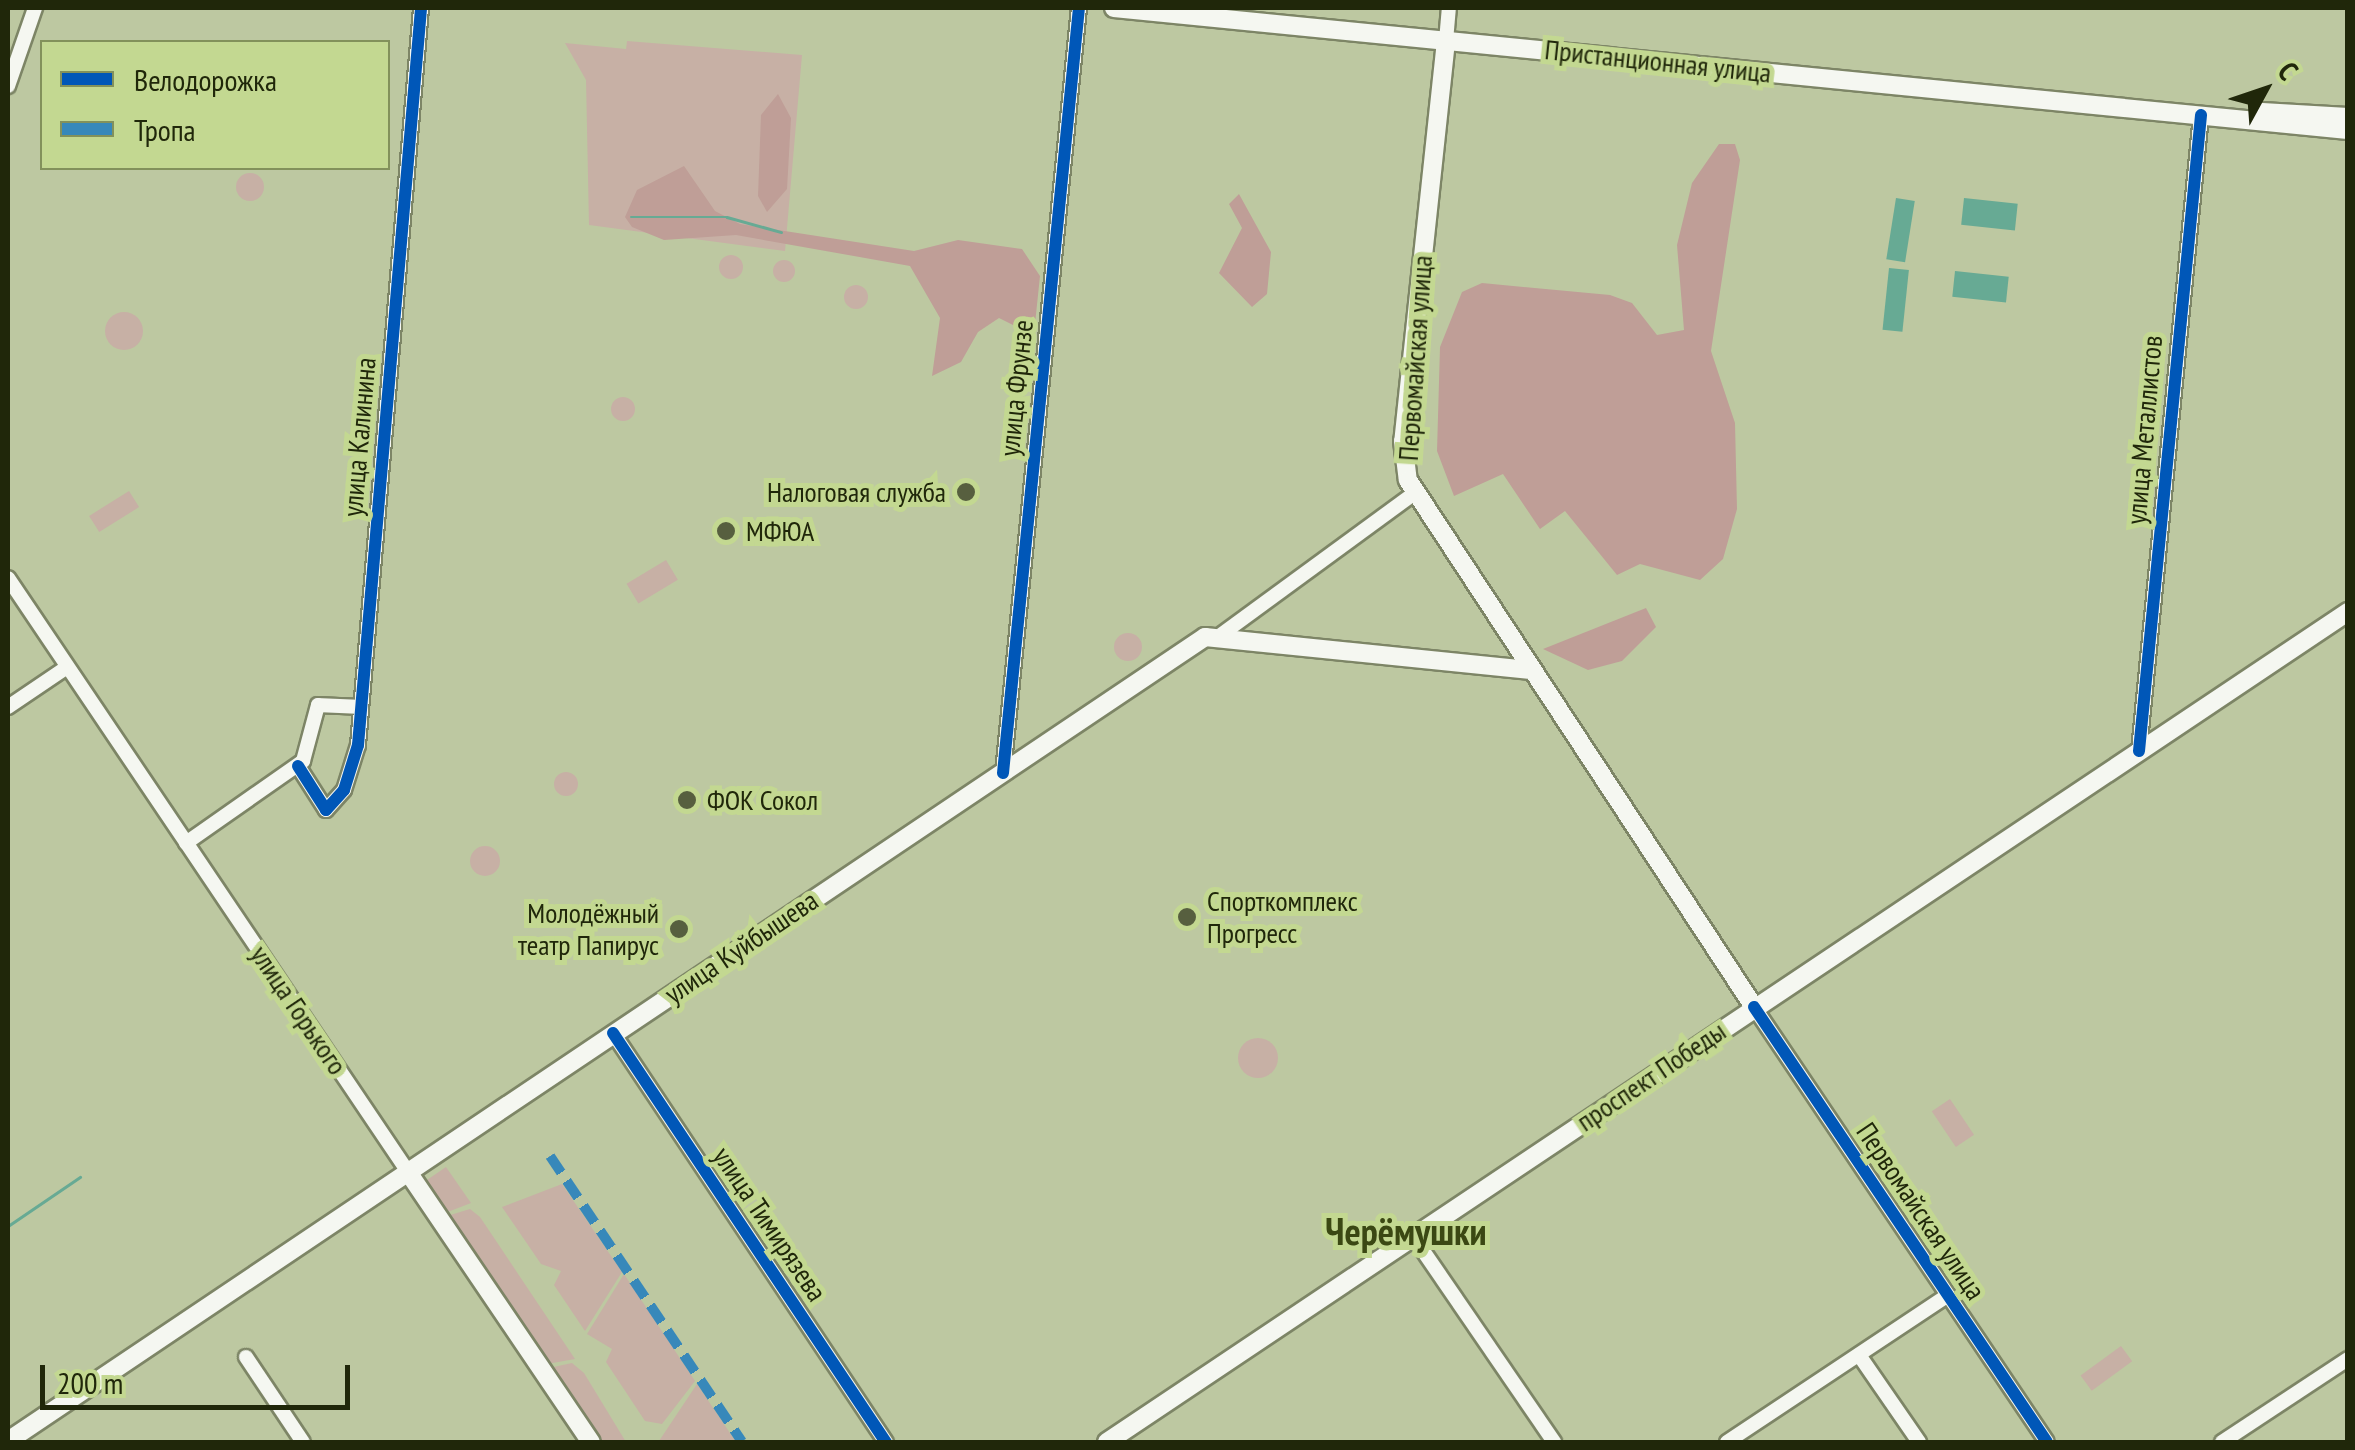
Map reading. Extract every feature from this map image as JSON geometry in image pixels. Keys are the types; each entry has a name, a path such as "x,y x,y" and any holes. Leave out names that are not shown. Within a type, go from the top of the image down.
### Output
{"main road":[{"name":"Пристанционная улица","path":"1114,8 2348,130"},
{"name":"Первомайская улица","path":"1446,41 1403,441 1413,494 1754,1007"},
{"name":"Пристанционная улица","path":"2201,115 2348,117"},
{"name":"проспект Победы","path":"1107,1442 2348,612"},
{"name":"улица Куйбышева","path":"10,1439 1003,773 1222,634"},
{"path":"1222,634 1528,670"},
{"name":"улица Горького","path":"408,1172 590,1442"}],"street":[{"path":"8,86 35,8"},
{"name":"улица Калинина","path":"298,766 326,810 353,770 421,8"},
{"name":"улица Фрунзе","path":"1003,773 1079,8"},
{"path":"1446,41 1450,8"},
{"name":"улица Металлистов","path":"2139,751 2201,115"},
{"path":"1222,634 1413,494"},
{"name":"улица Горького","path":"8,578 408,1172"},
{"path":"8,707 67,668"},
{"path":"186,843 298,766 318,705 361,708"},
{"name":"Первомайская улица","path":"1754,1007 2047,1442"},
{"name":"улица Тимирязева","path":"613,1033 886,1442"},
{"path":"1414,1236 1554,1442"},
{"path":"1727,1442 1947,1296"},
{"path":"1859,1354 1919,1442"},
{"path":"246,1357 303,1442"},
{"path":"2222,1442 2348,1359"}],"shaded area":[{"path":"627,41 802,55 785,251 589,225 586,80 565,43 626,49"},
{"path":"778,94 791,118 787,189 767,212 758,196 761,115"},
{"path":"1719,144 1735,144 1740,160 1711,351 1735,423 1737,509 1723,559 1700,580 1640,564 1617,575 1565,511 1540,529 1503,474 1454,496 1437,451 1440,347 1462,292 1482,283 1610,295 1632,303 1657,335 1684,330 1677,245 1692,183"},
{"path":"684,166 715,211 740,224 914,251 958,240 1022,249 1040,276 1031,362 1016,362 1017,327 999,318 978,332 961,362 932,376 940,318 910,266 736,235 664,240 632,227 625,217 637,190"},
{"path":"250,173 260,177 264,187 260,197 250,201 240,197 236,187 240,177"},
{"path":"1239,194 1271,252 1267,294 1252,307 1219,273 1242,228 1229,204"},
{"path":"731,255 740,258 740,276 731,279 722,276 719,267 722,258"},
{"path":"784,260 792,263 792,279 784,282 776,279 773,271 776,263"},
{"path":"856,285 865,288 865,306 856,309 847,306 844,297 847,288"},
{"path":"124,312 138,317 143,331 138,345 124,350 110,345 105,331 110,317"},
{"path":"623,397 635,409 623,421 611,409"},
{"path":"129,491 139,507 99,532 89,516"},
{"path":"666,560 678,580 638,603 627,584"},
{"path":"1646,608 1656,627 1622,661 1588,670 1543,649"},
{"path":"1128,633 1138,637 1142,647 1138,657 1128,661 1118,657 1114,647 1118,637"},
{"path":"566,772 578,784 566,796 554,784"},
{"path":"485,846 496,850 500,861 496,872 485,876 474,872 470,861 474,850"},
{"path":"1258,1038 1272,1044 1278,1058 1272,1072 1258,1078 1244,1072 1238,1058 1244,1044"},
{"path":"1950,1099 1974,1135 1956,1147 1932,1111"},
{"path":"446,1167 471,1203 445,1213 424,1182"},
{"path":"562,1184 622,1272 585,1331 554,1285 561,1271 541,1264 502,1207"},
{"path":"470,1209 480,1217 575,1359 547,1364 447,1216"},
{"path":"624,1274 695,1381 662,1424 645,1421 606,1362 612,1349 587,1334"},
{"path":"2121,1346 2132,1361 2092,1391 2081,1375"},
{"path":"572,1363 584,1373 626,1442 599,1442 549,1368"},
{"path":"697,1384 736,1442 659,1441"}],"water":[{"path":"1896,198 1915,201 1905,262 1886,259"},
{"path":"1964,198 2018,204 2015,230 1961,225"},
{"path":"1889,268 1909,270 1902,332 1883,330"},
{"path":"1955,271 2009,277 2006,303 1952,297"}],"waterway":[{"path":"631,217 727,217 781,232"},
{"path":"8,1226 80,1177"}],"marked path":[{"path":"550,1156 742,1442"}],"cycle path":[{"path":"298,766 326,810 344,790 358,745 421,8"},
{"path":"1003,773 1079,8"},
{"path":"2139,751 2201,115"},
{"path":"1754,1007 2047,1442"},
{"path":"613,1033 886,1442"}],"place":[{"name":"Налоговая служба","path":"966,492"},
{"name":"МФЮА","path":"726,531"},
{"name":"ФОК Сокол","path":"687,800"},
{"name":"Спорткомплекс Прогресс","path":"1187,917"},
{"name":"Молодёжный театр Папирус","path":"679,929"}],"district":[{"name":"Черёмушки","path":"1406,1231"}]}
